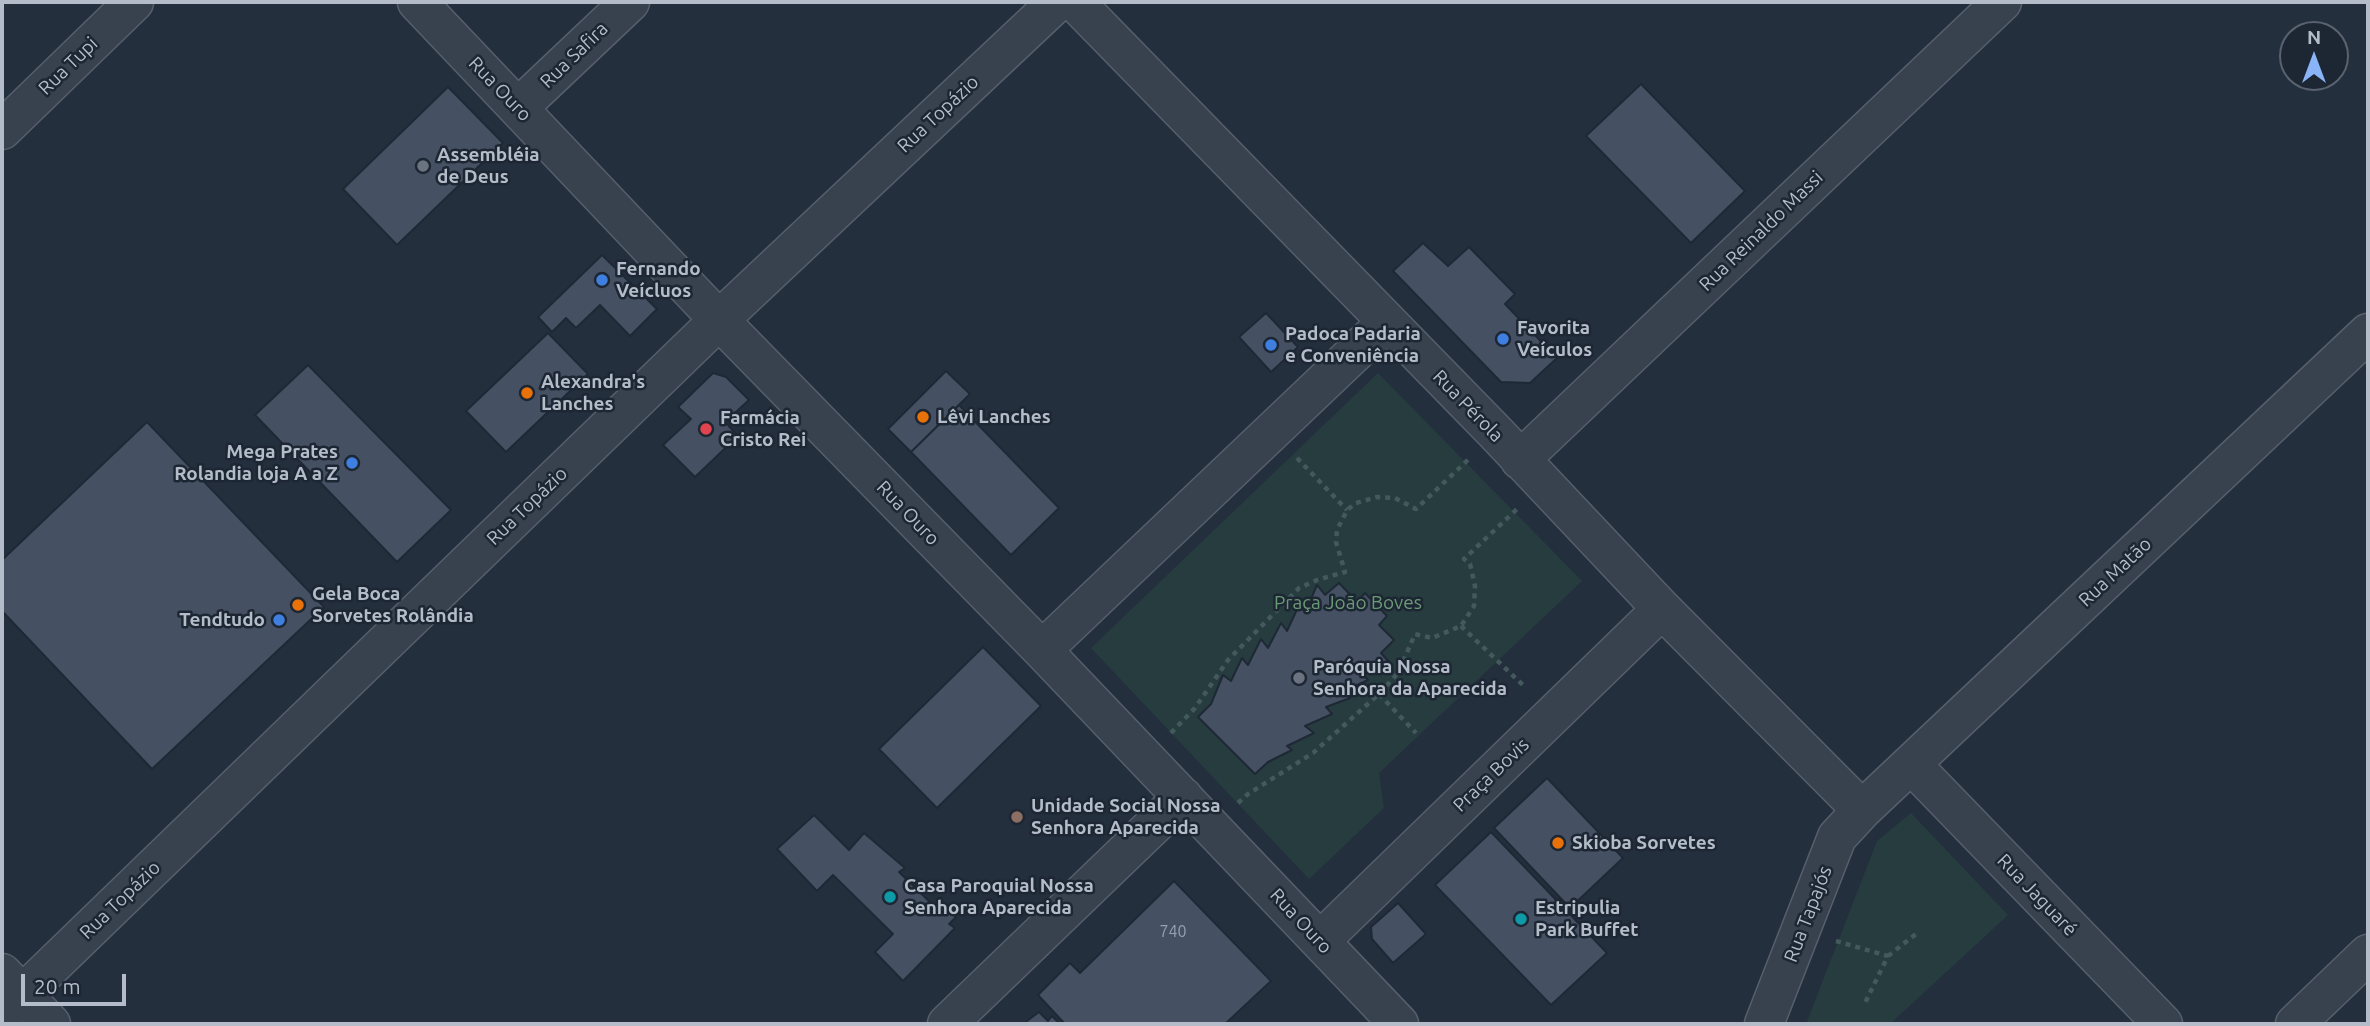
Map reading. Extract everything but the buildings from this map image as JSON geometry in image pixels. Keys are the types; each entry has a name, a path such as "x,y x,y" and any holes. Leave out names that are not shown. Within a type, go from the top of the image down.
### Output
{"street":[{"name":"Rua Tupi","path":"2,130 134,2"},
{"name":"Rua Ouro","path":"417,2 719,320 1042,650 1399,1024"},
{"name":"Rua Safira","path":"518,108 630,2"},
{"name":"Rua Topázio","path":"8,994 1057,2"},
{"name":"Rua Pérola","path":"1075,2 1662,608 1862,810"},
{"name":"Rua Reinaldo Massi","path":"1520,459 1979,9"},
{"path":"1042,650 1386,323"},
{"name":"Rua Matão","path":"1862,810 2364,345"},
{"name":"Praça Bovis","path":"1320,941 1662,608"},
{"name":"Rua Jaguaré","path":"1912,765 2163,1024"},
{"path":"947,1024 1182,797"},
{"name":"Rua Tapajós","path":"1765,1024 1838,837 1862,810"},
{"path":"2295,1024 2368,954"},
{"path":"8,994 51,1024"}],"path":[{"path":"1272,432 1348,510"},
{"path":"1146,759 1195,708 1228,660 1299,588 1345,572 1336,542 1337,530 1348,510 1356,503 1377,497 1395,498 1416,509 1520,459"},
{"path":"1212,827 1248,794 1313,753 1379,694 1398,673 1415,634 1432,638 1461,626 1474,606 1475,586 1470,564 1464,559 1520,459"},
{"path":"1461,626 1554,715"},
{"path":"1379,694 1416,733"},
{"path":"1801,931 1888,956"},
{"path":"1864,1005 1888,956 1916,934"}],"green space":[{"name":"Praça João Boves","path":"1378,373 1582,581 1379,773 1384,808 1309,879 1091,648"},
{"path":"1911,813 2008,915 1890,1024 1806,1024 1877,841"}],"place":[{"name":"Assembléia de Deus","path":"423,166"},
{"name":"Fernando Veícluos","path":"602,280"},
{"name":"Favorita Veículos","path":"1503,339"},
{"name":"Padoca Padaria e Conveniência","path":"1271,345"},
{"name":"Alexandra's Lanches","path":"527,393"},
{"name":"Lêvi Lanches","path":"923,417"},
{"name":"Farmácia Cristo Rei","path":"706,429"},
{"name":"Mega Prates Rolandia loja A a Z","path":"352,463"},
{"name":"Gela Boca Sorvetes Rolândia","path":"298,605"},
{"name":"Tendtudo","path":"279,620"},
{"name":"Paróquia Nossa Senhora da Aparecida","path":"1299,678"},
{"name":"Unidade Social Nossa Senhora Aparecida","path":"1017,817"},
{"name":"Skioba Sorvetes","path":"1558,843"},
{"name":"Casa Paroquial Nossa Senhora Aparecida","path":"890,897"},
{"name":"Estripulia Park Buffet","path":"1521,919"}]}
